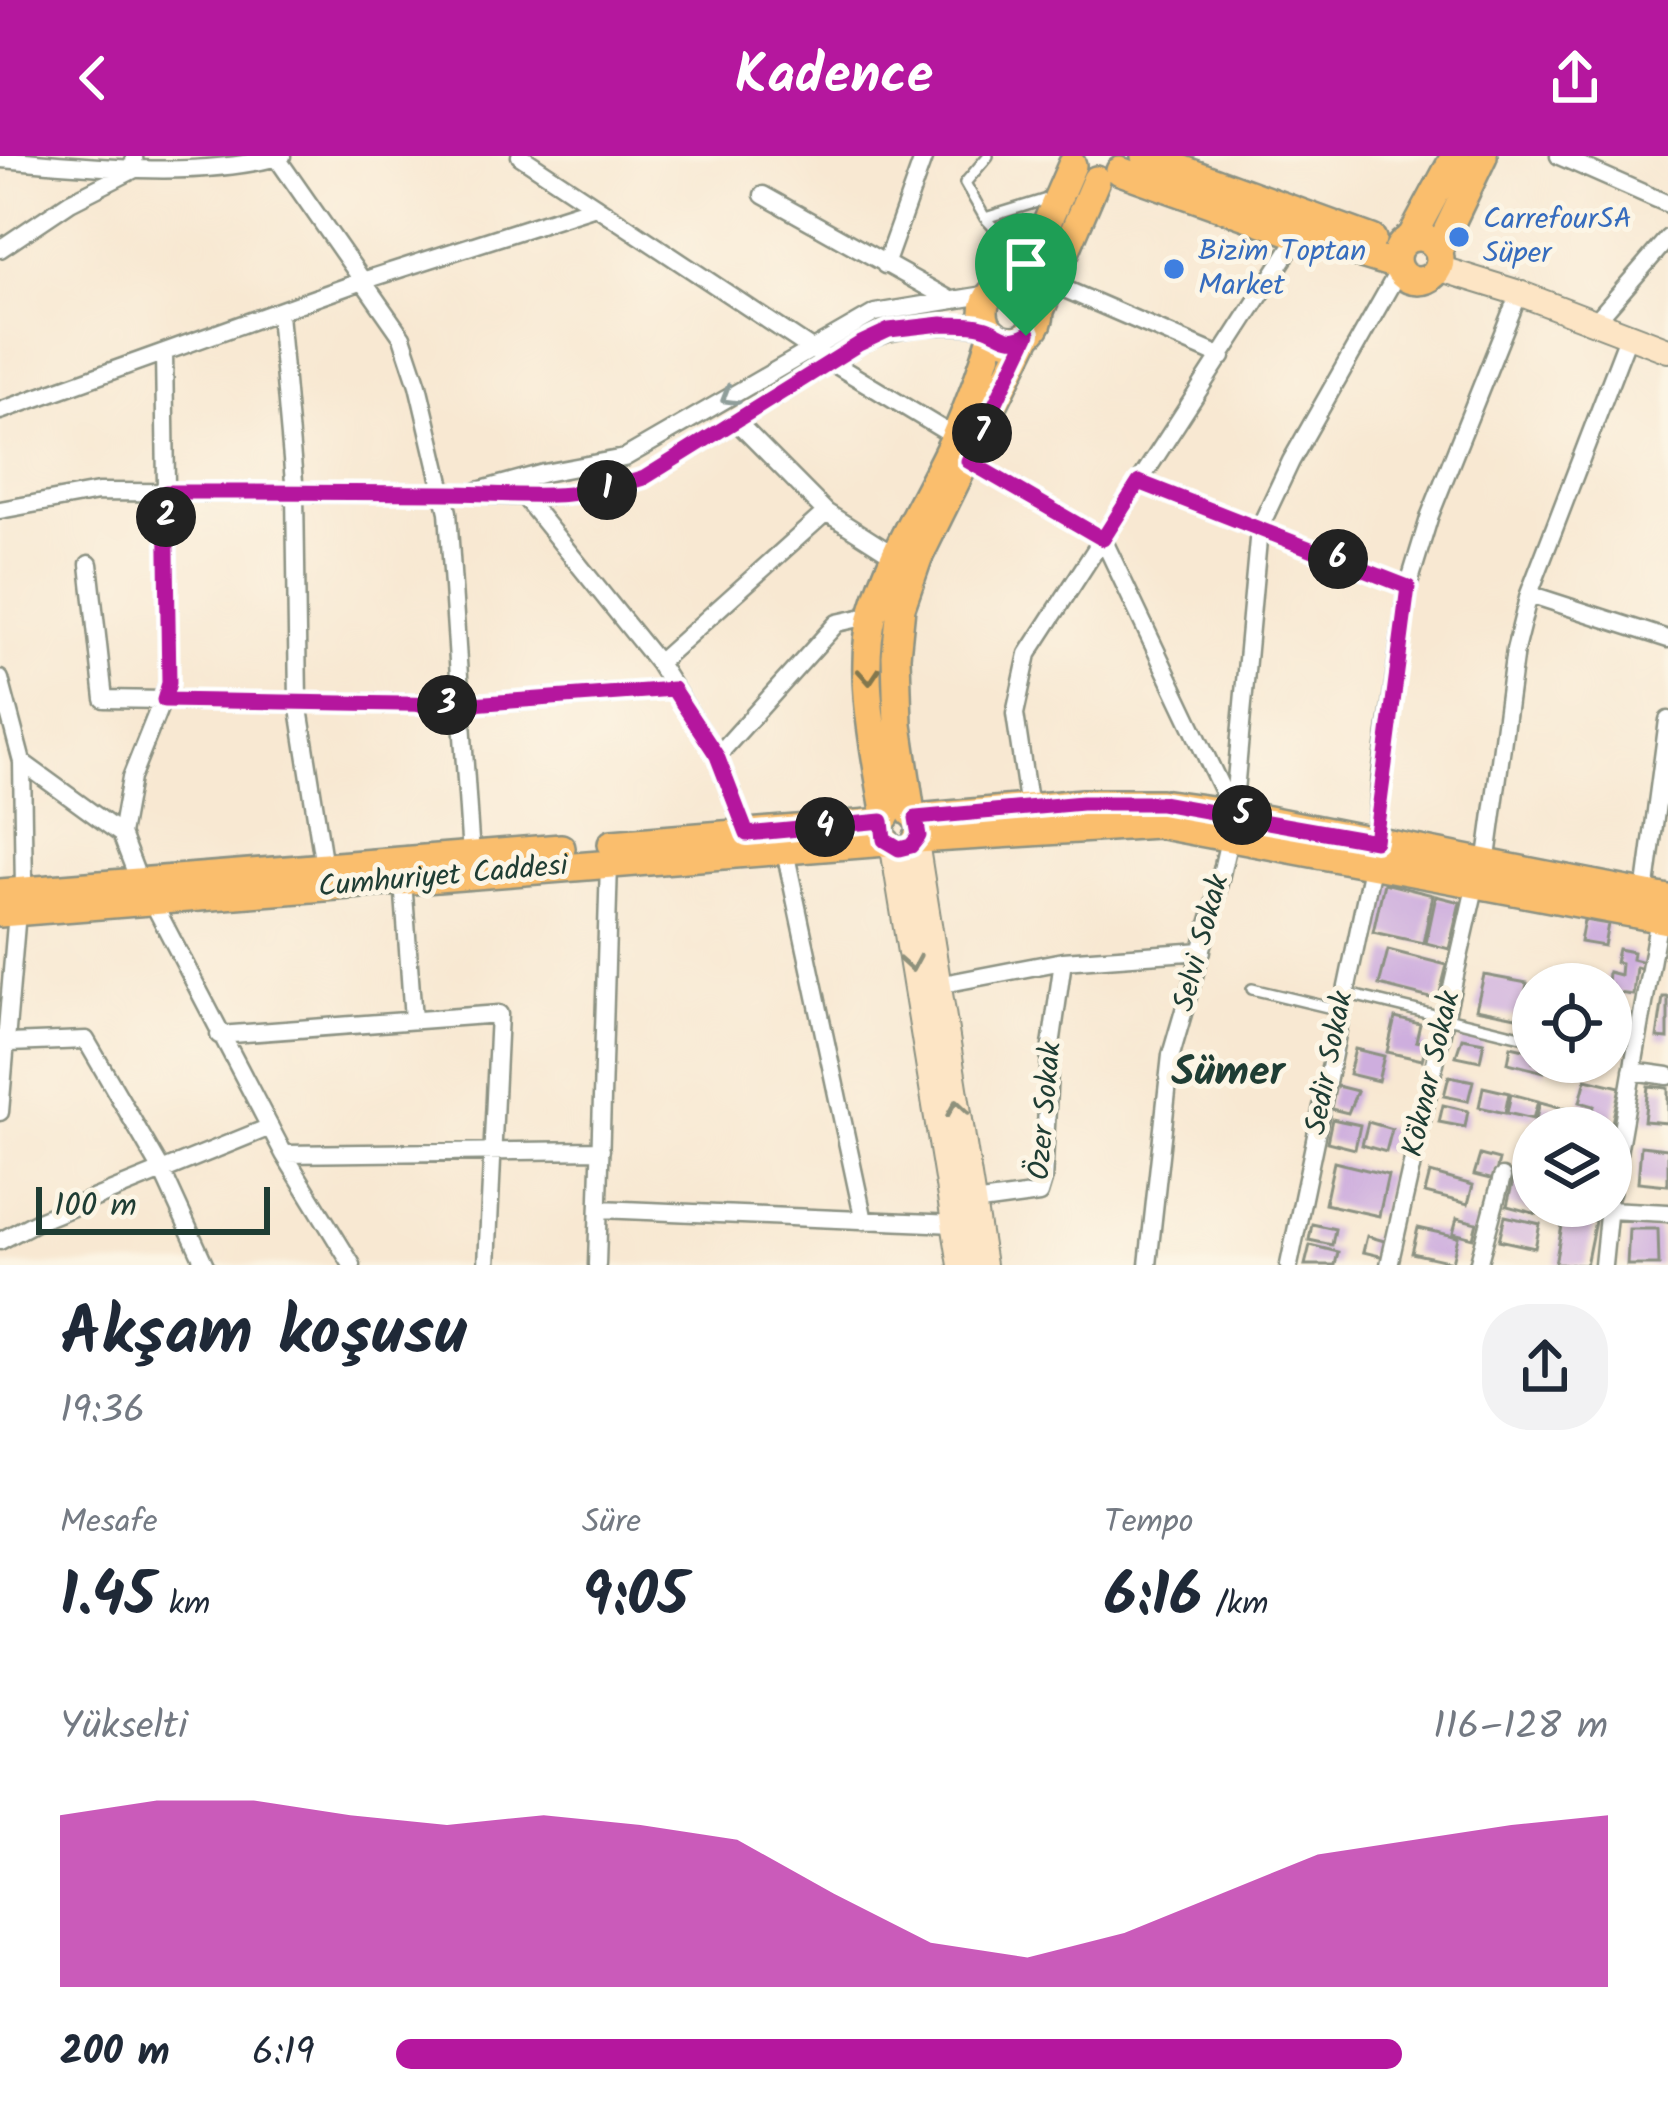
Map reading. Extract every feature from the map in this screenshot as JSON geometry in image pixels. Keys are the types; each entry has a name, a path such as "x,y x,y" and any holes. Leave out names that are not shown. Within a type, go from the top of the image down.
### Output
{"main road":[{"path":"1145,156 1401,255"},
{"path":"1455,156 1401,255 1408,279 1422,280 1438,259 1483,156"},
{"path":"962,1265 901,830 896,656 901,607 962,449 991,330 984,312 1011,281 1061,194 1097,165"},
{"path":"1097,165 1299,235 1401,255 1430,241 1438,259 1668,350"},
{"path":"983,1265 938,985 901,830 874,747 868,651 873,616 895,556 1035,322 1097,165"},
{"path":"1011,281 1030,291 1035,322"},
{"path":"991,330 1012,340 1035,322"},
{"name":"Cumhuriyet Caddesi","path":"10,902 404,880 785,851 1030,808 1161,803 1231,824 1660,908"},
{"name":"Cumhuriyet Caddesi","path":"146,891 324,867 747,834 1231,824"}],"street":[{"path":"520,156 1103,539 1231,824"},
{"path":"884,265 924,156"},
{"path":"1559,156 1668,204"},
{"path":"0,159 251,164 280,157 365,280 402,338 448,512 471,855"},
{"path":"0,249 134,162"},
{"path":"764,195 948,298"},
{"path":"0,411 365,280 596,206"},
{"path":"1030,808 1015,714 1028,654 1299,235"},
{"path":"1595,322 1668,238"},
{"name":"Selvi Sokak","path":"1148,1265 1171,1055 1202,951 1231,824 1259,529 1401,255"},
{"path":"472,493 624,458 875,313 1011,281"},
{"path":"1053,284 1222,357"},
{"name":"Sedir Sokak","path":"1289,1265 1374,852 1408,587 1430,515 1519,293"},
{"path":"279,314 295,493 298,702 324,867"},
{"path":"0,510 98,492 472,493 525,498 608,490 644,478 889,330 928,324 991,330"},
{"name":"Köknar Sokak","path":"1389,1265 1481,874 1528,594 1629,334"},
{"path":"121,834 131,778 169,683 164,352"},
{"path":"736,422 826,512 895,556"},
{"path":"522,478 525,498 658,663 717,756 747,834"},
{"path":"1139,482 1408,587"},
{"path":"658,663 826,512"},
{"path":"89,564 104,699 459,705 673,689"},
{"path":"1528,594 1668,639"},
{"path":"717,756 837,623 873,616"},
{"path":"0,679 22,763 10,902 9,1043 0,1112"},
{"path":"1668,720 1660,908 1632,1071 1668,1076"},
{"path":"22,763 121,834 218,1035 352,1265"},
{"path":"785,851 864,1221"},
{"path":"597,1265 609,863"},
{"path":"404,880 413,1020"},
{"path":"938,985 1063,961 1202,951"},
{"name":"Özer Sokak","path":"973,1203 1039,1195 1063,961"},
{"path":"218,1035 499,1014 487,1265"},
{"path":"9,1043 86,1040 162,1171 205,1265"},
{"path":"0,1241 270,1127"},
{"path":"284,1154 601,1150"},
{"path":"1478,1265 1502,1178"},
{"path":"1632,1207 1668,1213"},
{"path":"600,1209 955,1224"},
{"path":"1603,1265 1607,1227"}],"lane":[{"path":"988,156 964,183 986,218 1011,281"},
{"path":"986,218 1061,194"},
{"path":"1252,989 1445,1018 1512,1034"}],"building":[{"path":"1384,883 1433,895 1423,943 1373,932"},
{"path":"1436,896 1460,902 1449,949 1426,943"},
{"path":"1584,920 1608,924 1604,946 1580,942"},
{"path":"1618,949 1633,952 1632,959 1644,962 1643,969 1636,967 1633,995 1632,963 1615,962"},
{"path":"1388,950 1447,965 1438,1000 1379,985"},
{"path":"1484,975 1512,980 1512,1016 1476,1009"},
{"path":"1663,997 1668,997 1668,1039 1657,1038"},
{"path":"1395,1018 1420,1024 1416,1041 1426,1044 1422,1060 1387,1052"},
{"path":"1462,1038 1484,1042 1480,1061 1456,1056"},
{"path":"1355,1049 1384,1056 1378,1081 1349,1074"},
{"path":"1449,1076 1473,1081 1468,1101 1444,1096"},
{"path":"1585,1083 1620,1087 1616,1107 1580,1102"},
{"path":"1333,1085 1357,1091 1348,1113 1327,1108"},
{"path":"1648,1086 1668,1088 1668,1123 1644,1121"},
{"path":"1483,1087 1509,1093 1505,1113 1479,1107"},
{"path":"1511,1094 1538,1101 1536,1107 1512,1107 1512,1114 1507,1113"},
{"path":"1443,1105 1468,1111 1465,1127 1439,1122"},
{"path":"1332,1119 1360,1125 1355,1149 1327,1142"},
{"path":"1368,1122 1392,1129 1386,1152 1362,1145"},
{"path":"1641,1146 1668,1149 1668,1185 1638,1182"},
{"path":"1480,1155 1499,1160 1494,1180 1474,1175"},
{"path":"1334,1162 1388,1175 1379,1216 1325,1204"},
{"path":"1430,1173 1473,1185 1468,1204 1425,1193"},
{"path":"1505,1216 1512,1218 1512,1227 1539,1227 1535,1248 1499,1240"},
{"path":"1457,1218 1477,1223 1473,1238 1453,1233"},
{"path":"1312,1224 1335,1229 1332,1245 1309,1240"},
{"path":"1562,1227 1594,1227 1586,1265 1555,1264"},
{"path":"1418,1228 1458,1237 1452,1262 1412,1253"},
{"path":"1629,1229 1658,1229 1659,1265 1627,1265"},
{"path":"1367,1236 1388,1242 1384,1257 1363,1252"},
{"path":"1310,1245 1338,1252 1335,1265 1305,1265"}],"place":[{"name":"CarrefourSA Süper","path":"1459,237"},
{"name":"Bizim Toptan Market","path":"1174,269"}],"district":[{"name":"Sümer","path":"1228,1073"}],"route":[{"path":"942,324 988,327 1006,339 1026,336 1029,333 968,461 1103,539 1139,482 1408,587 1375,841 1161,803 1082,803 916,818 919,836 905,849 893,848 884,840 882,821 747,834 717,756 673,689 459,705 164,700 169,683 166,492 472,493 525,498 608,490 644,478 889,330 942,324"}]}
